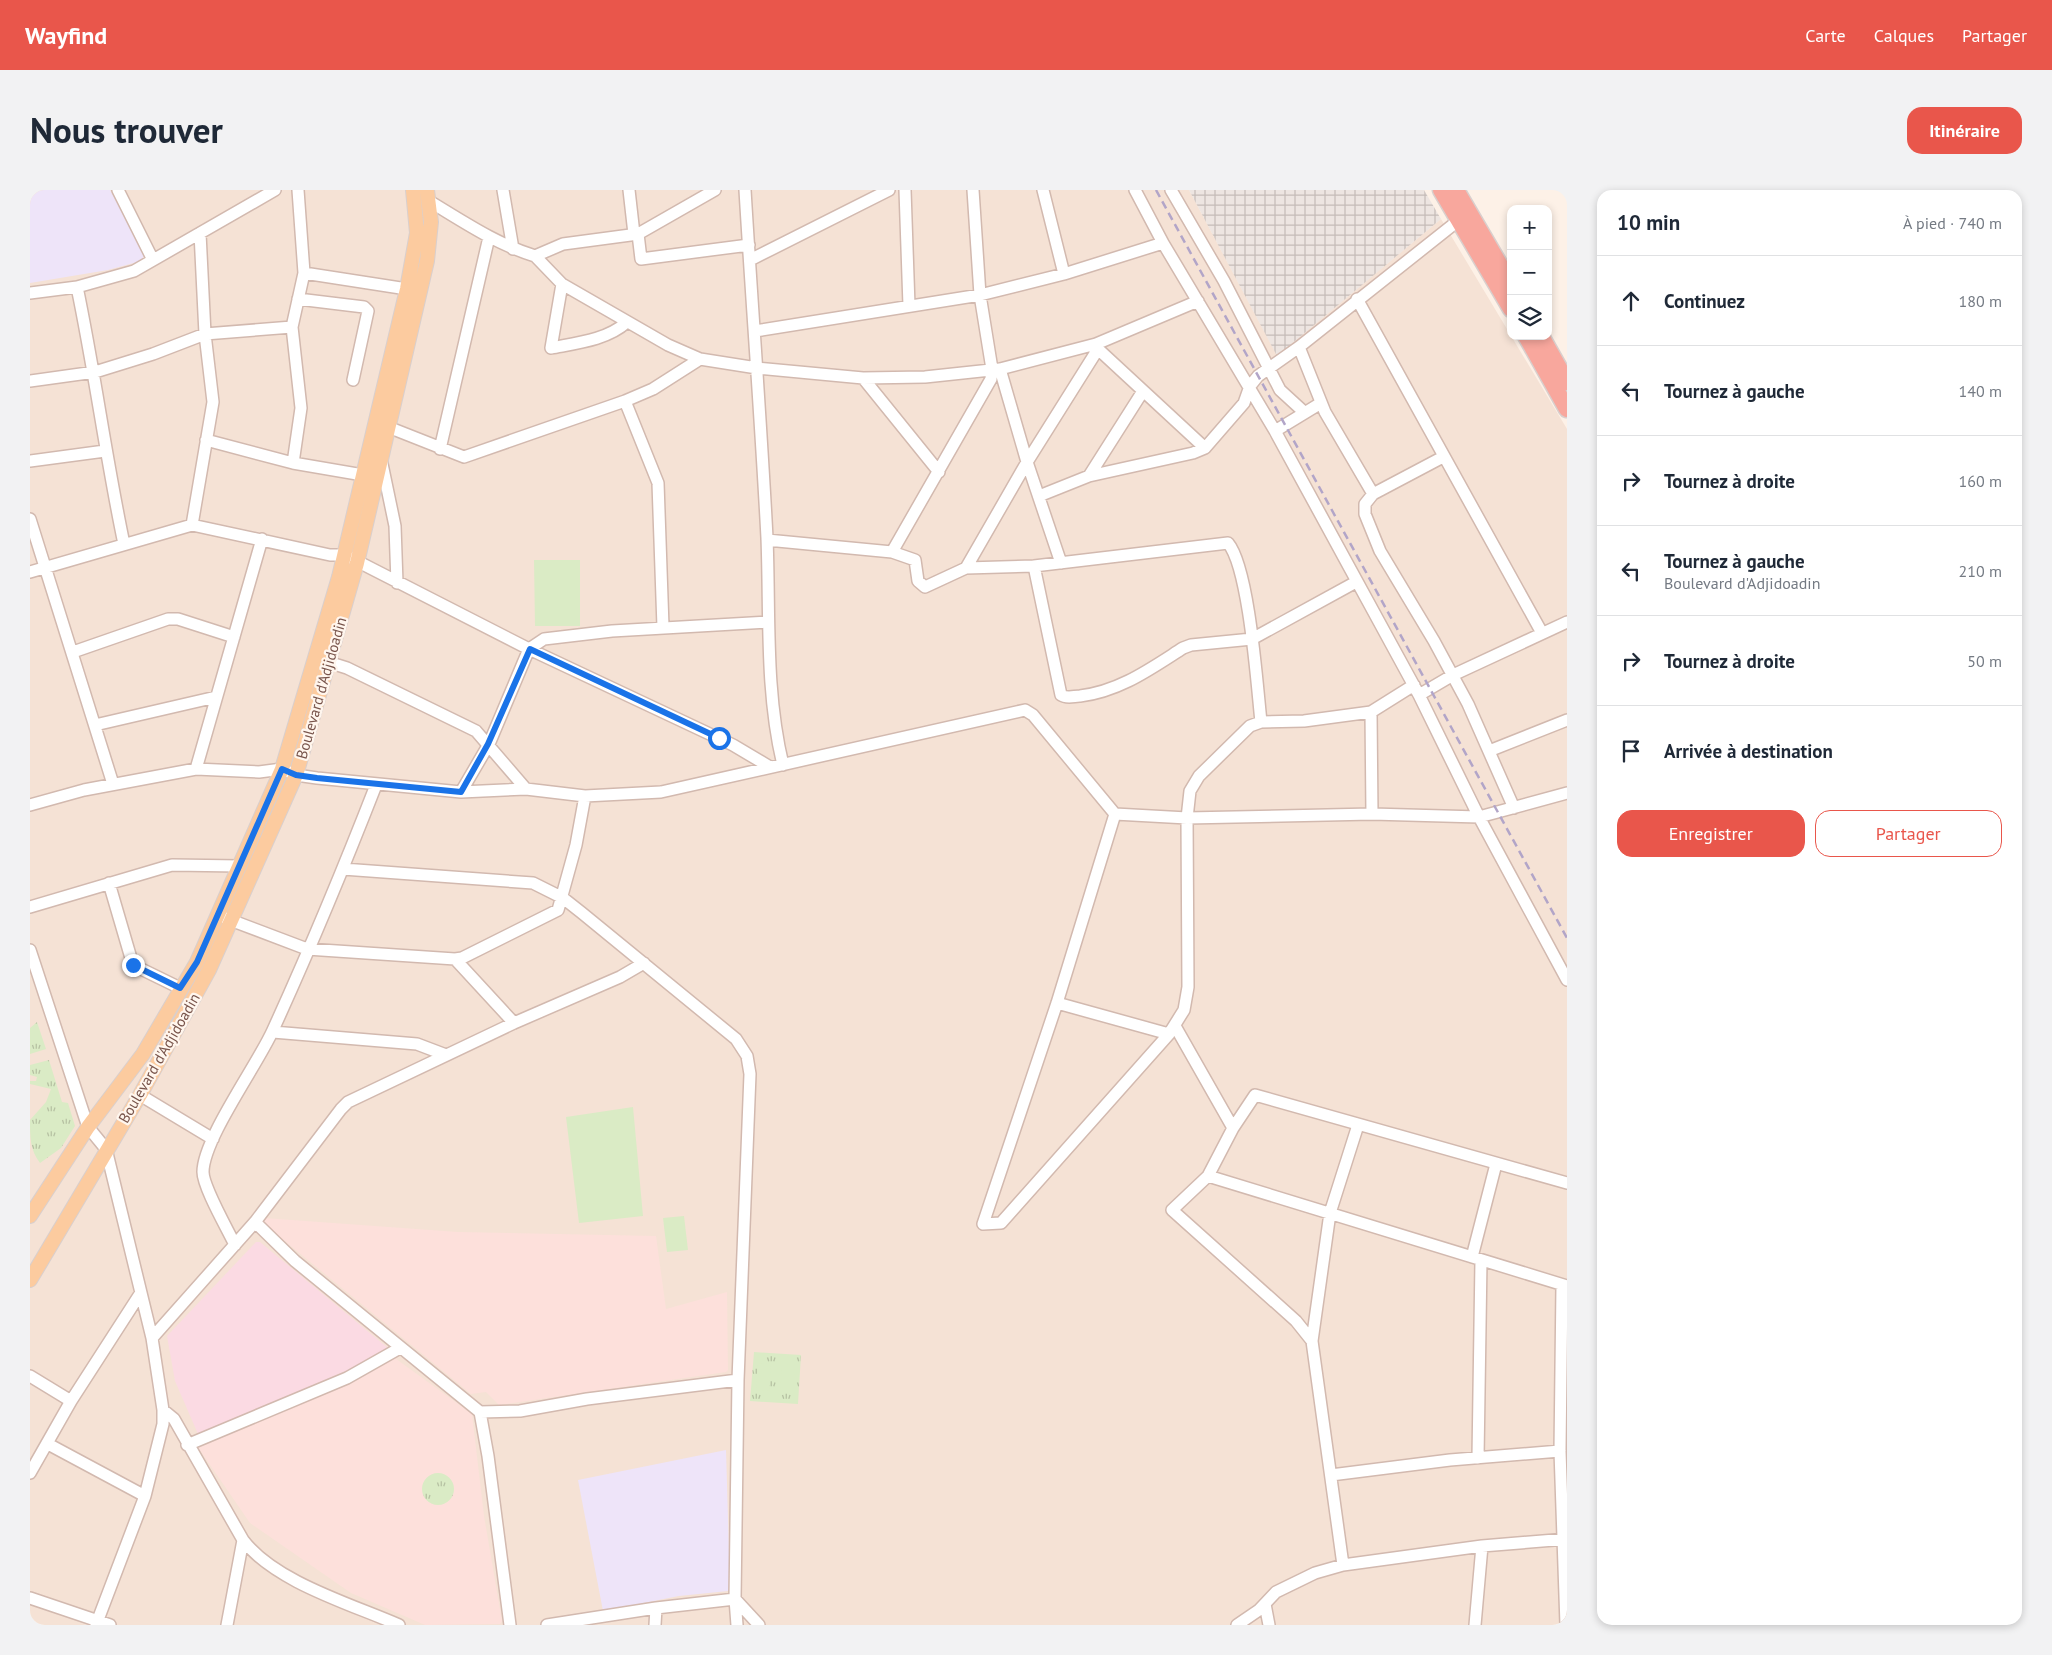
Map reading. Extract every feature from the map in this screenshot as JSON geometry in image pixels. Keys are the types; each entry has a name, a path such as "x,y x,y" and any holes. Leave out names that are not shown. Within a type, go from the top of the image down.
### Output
{"highway":[{"path":"1441,190 1507,302"},
{"path":"1456,190 1507,277"},
{"path":"1528,340 1567,409"},
{"path":"1543,340 1567,382"}],"main road":[{"name":"Boulevard d'Adjidoadin","path":"413,190 417,233 413,292"},
{"name":"Boulevard d'Adjidoadin","path":"30,1216 88,1127 143,1054 197,962 282,769 344,556 363,475 430,236 428,196"},
{"name":"Boulevard d'Adjidoadin","path":"30,1280 140,1094 209,970 296,775 357,563 388,427 399,350"}],"street":[{"path":"118,190 153,260"},
{"path":"30,293 78,287 134,271 275,190"},
{"path":"293,463 301,408 292,327 304,273 298,190"},
{"path":"503,190 513,249"},
{"path":"629,190 641,259 749,245"},
{"path":"535,256 562,244 636,234 715,190"},
{"path":"746,190 767,540 768,622 777,741 783,765"},
{"path":"750,260 889,190"},
{"path":"905,190 909,306"},
{"path":"973,190 980,296 996,369 1061,563"},
{"path":"1043,190 1064,274"},
{"path":"1135,190 1163,243 1275,431 1356,582 1417,690 1479,817 1567,980"},
{"path":"1171,190 1224,282 1280,390 1304,412"},
{"path":"428,196 489,237 513,249 535,256 562,284 668,345 700,359 757,368 862,378 925,377 996,369 1097,347 1198,301"},
{"path":"1039,496 1089,476 1193,453 1205,448 1244,403 1249,388 1258,376 1299,347 1357,299 1459,220"},
{"path":"192,525 213,402 205,334 200,233"},
{"path":"440,449 489,237"},
{"path":"755,331 980,296 1064,274 1163,243"},
{"path":"304,273 413,292"},
{"path":"562,284 551,348 596,338 620,328 627,322"},
{"path":"78,287 95,372 105,451 124,544"},
{"path":"298,299 364,307 368,311 354,380"},
{"path":"1357,299 1542,633"},
{"path":"30,381 95,372 153,354 205,334 292,327"},
{"path":"1097,347 1205,448"},
{"path":"966,568 1027,462 1097,347"},
{"path":"1299,347 1321,403 1374,494"},
{"path":"388,427 460,458 625,401 653,388 700,359"},
{"path":"892,552 990,385 996,369"},
{"path":"862,378 939,472"},
{"path":"1089,476 1143,391"},
{"path":"625,401 658,483 663,627"},
{"path":"1275,431 1321,403"},
{"path":"206,440 293,463 363,475"},
{"path":"30,461 105,451"},
{"path":"1443,457 1374,494 1365,504 1364,510 1380,551 1453,675 1514,808"},
{"path":"380,458 395,526 397,583"},
{"path":"30,519 113,784"},
{"path":"30,572 192,525 330,555 344,556 530,649 726,742 770,767"},
{"path":"196,768 262,539"},
{"path":"767,540 892,552 915,560 918,582 925,587 966,568 1034,566 1228,543 1237,559 1252,639 1261,722"},
{"path":"1034,566 1063,697 1093,694 1135,679 1183,648 1191,645 1252,639 1356,582"},
{"path":"72,652 168,619 178,619 234,637"},
{"path":"461,792 488,744 530,649 548,638 663,627 768,622"},
{"path":"1115,814 1057,1003 984,1224 1001,1223 1172,1030 1184,1010 1188,987 1187,818 1190,791 1199,776 1242,733 1261,722 1304,721 1371,712 1567,622"},
{"path":"328,662 346,668 476,731 526,789"},
{"path":"95,725 216,697"},
{"path":"30,805 113,784 196,768 259,772 282,769 296,775 376,785 461,792 526,789 584,796 661,792 1025,710 1033,715 1115,814 1187,818 1372,814 1479,817 1567,793"},
{"path":"1371,712 1372,814"},
{"path":"1489,751 1567,720"},
{"path":"235,1245 204,1176 204,1169 213,1139 273,1032 307,949 344,869 376,785"},
{"path":"219,914 232,921 307,949 456,959 469,956 554,914 558,910 563,898 584,796"},
{"path":"30,907 172,865 240,866"},
{"path":"344,869 533,883 563,898 644,963 736,1039 747,1056 750,1074 738,1380 736,1599 738,1625"},
{"path":"109,883 126,947 133,965 180,988"},
{"path":"30,950 88,1127 106,1149 152,1338 163,1410 163,1424 145,1496 97,1623"},
{"path":"456,959 514,1023"},
{"path":"152,1338 255,1222 341,1109 355,1098 514,1023 620,977 644,963"},
{"path":"1057,1003 1172,1030 1233,1128"},
{"path":"273,1032 416,1044 446,1055"},
{"path":"140,1094 213,1139"},
{"path":"1312,1341 1296,1321 1172,1210 1208,1176 1233,1128 1252,1098 1258,1095 1567,1183"},
{"path":"1343,1565 1312,1341 1330,1213 1358,1125"},
{"path":"1478,1458 1477,1259 1496,1164"},
{"path":"1208,1176 1564,1285 1560,1452 1566,1539 1566,1625"},
{"path":"255,1222 295,1261 480,1412 520,1411 586,1399 738,1380"},
{"path":"30,1473 71,1401 140,1294"},
{"path":"187,1445 343,1380 400,1348"},
{"path":"30,1376 71,1401"},
{"path":"163,1410 174,1419 187,1445 253,1554 277,1570 307,1586 400,1625"},
{"path":"480,1412 488,1456 510,1625"},
{"path":"48,1444 145,1496"},
{"path":"1331,1475 1478,1458 1560,1452"},
{"path":"1237,1625 1276,1592 1289,1584 1315,1573 1343,1565 1482,1546 1566,1539"},
{"path":"228,1625 243,1540"},
{"path":"1475,1625 1482,1546"},
{"path":"30,1598 97,1623 110,1625"},
{"path":"547,1625 656,1608 736,1599"},
{"path":"736,1599 759,1625"},
{"path":"1264,1604 1269,1625"},
{"path":"655,1625 656,1608"}],"shaded area":[{"path":"30,190 1189,190 1277,355 1441,219 1507,329 1507,340 1514,340 1567,429 1567,1625 30,1625"},
{"path":"30,190 110,190 142,247 145,254 141,261 108,270 30,283"},
{"path":"1189,190 1424,190 1441,219 1277,356"},
{"path":"264,1218 458,1232 656,1236 666,1309 727,1292 728,1370 726,1372 499,1405 486,1392 471,1394 264,1224"},
{"path":"256,1242 260,1242 388,1348 388,1353 198,1434 175,1381 167,1336"},
{"path":"392,1356 472,1414 484,1516 502,1621 500,1624 425,1625 351,1593 250,1523 197,1446"},
{"path":"726,1450 730,1587 728,1591 679,1596 603,1611 578,1480"}],"green space":[{"path":"534,560 580,560 580,626 535,626"},
{"path":"37,1022 46,1049 30,1054 30,1028"},
{"path":"49,1060 62,1102 68,1103 75,1126 61,1148 40,1163 32,1148 30,1120 46,1102 51,1089 30,1084 30,1081 36,1081 37,1077 30,1075 30,1065"},
{"path":"633,1107 643,1216 579,1223 566,1117"},
{"path":"684,1216 688,1250 667,1252 663,1218"},
{"path":"754,1352 801,1355 798,1404 750,1401"},
{"path":"758,1363 771,1364 769,1391 756,1390"},
{"path":"782,1364 795,1365 793,1393 780,1392"},
{"path":"438,1473 450,1477 454,1489 450,1501 438,1505 426,1501 422,1489 426,1477"}],"railway":[{"path":"1156,190 1567,938"}],"route":[{"path":"133,965 180,988 197,962 282,769 296,775 317,778 461,792 488,744 530,649 719,738"}]}
